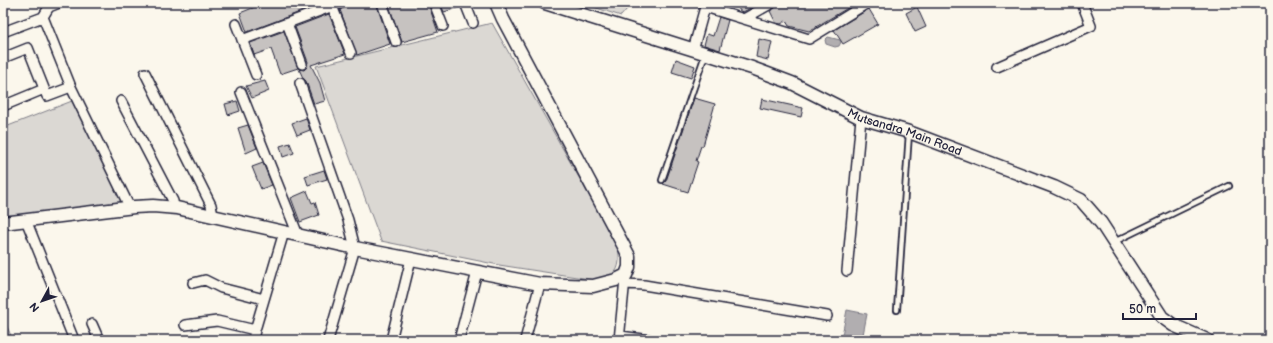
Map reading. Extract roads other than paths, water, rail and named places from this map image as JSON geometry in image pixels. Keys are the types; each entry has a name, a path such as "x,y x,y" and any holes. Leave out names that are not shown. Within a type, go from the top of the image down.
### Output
{"street":[{"path":"3,32 43,17 49,7 59,3"},
{"path":"242,40 342,3"},
{"path":"382,3 396,42"},
{"path":"434,3 443,26"},
{"path":"464,3 473,23"},
{"path":"496,3 628,256 629,267 625,280 620,338 651,340"},
{"name":"Mutsandra Main Road","path":"545,3 792,83 860,118 909,132 1069,194 1080,200 1101,223 1162,317 1173,325 1207,340"},
{"path":"744,19 772,3"},
{"path":"998,67 1091,26 1082,3"},
{"path":"693,50 704,5 809,39 866,4"},
{"path":"332,6 351,53"},
{"path":"43,17 71,87 130,208"},
{"path":"287,23 302,64"},
{"path":"236,24 256,74"},
{"path":"3,58 28,48 47,96 71,87"},
{"path":"145,72 211,205 213,216"},
{"path":"300,83 348,220 355,248 328,340"},
{"path":"3,106 44,89"},
{"path":"241,92 298,235"},
{"path":"121,101 173,201 174,208"},
{"path":"847,271 860,118"},
{"path":"3,223 130,208 153,206 174,208 355,248 540,284 593,286 616,280 625,280 644,285 827,316"},
{"path":"26,220 74,340"},
{"path":"253,340 284,232"},
{"path":"391,340 411,258"},
{"path":"459,340 476,272"},
{"path":"193,283 205,280 220,288 264,299"},
{"path":"525,340 540,284"},
{"path":"185,325 217,320 255,330"},
{"path":"92,324 99,340"}],"lane":[{"path":"662,180 705,54"},
{"path":"897,310 909,132"},
{"path":"1114,242 1229,186"}]}
